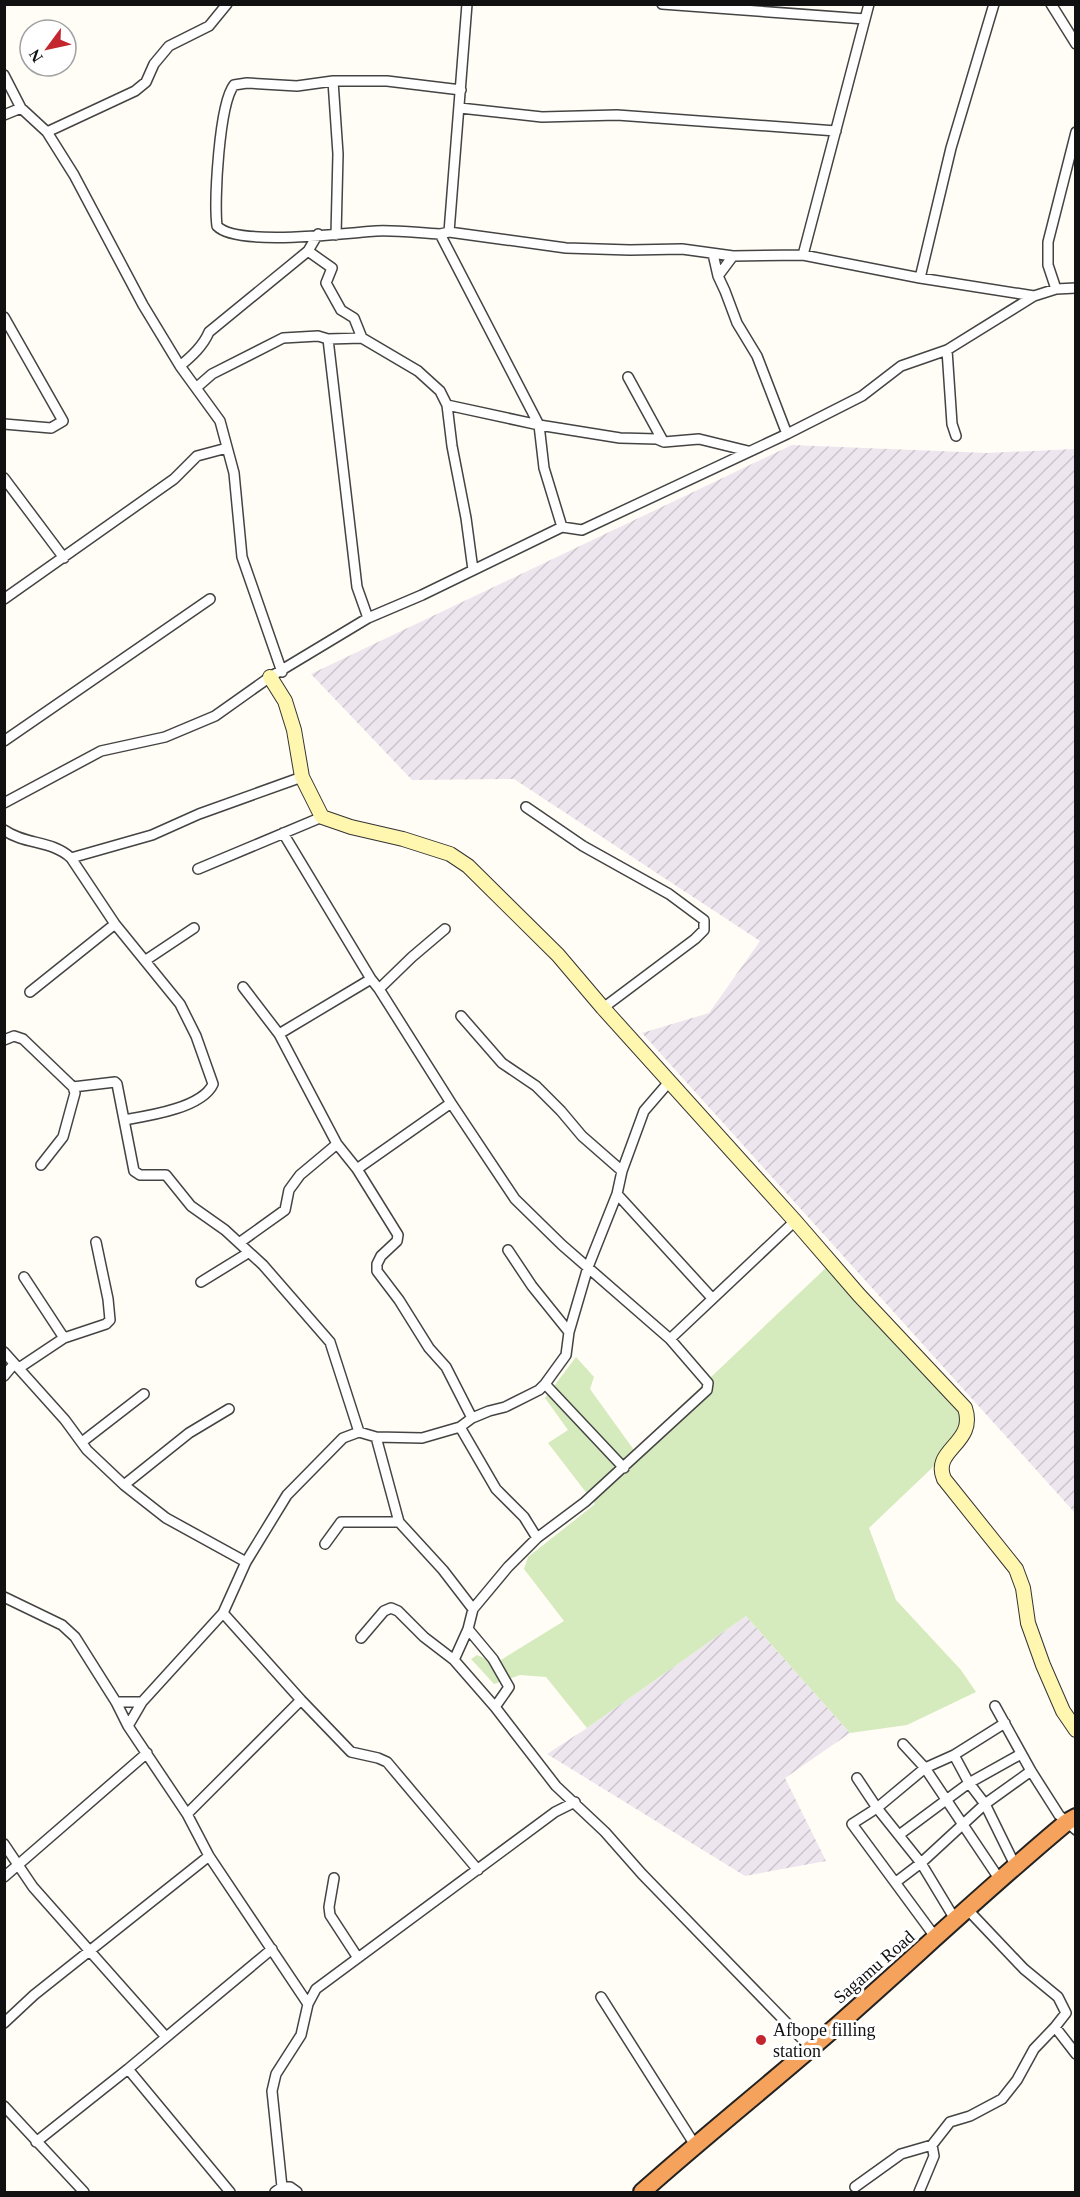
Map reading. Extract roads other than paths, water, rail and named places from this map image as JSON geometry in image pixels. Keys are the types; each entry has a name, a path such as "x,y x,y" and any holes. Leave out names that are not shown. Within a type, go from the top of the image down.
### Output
{"highway":[{"name":"Sagamu Road","path":"642,2193 695,2145 811,2048 962,1915 1015,1865 1073,1823"}],"street":[{"path":"47,132 135,91 146,82 154,64 169,46 209,26 227,4"},
{"path":"467,4 459,108 445,233 539,425 544,468 562,527"},
{"path":"662,4 865,19"},
{"path":"803,255 869,4"},
{"path":"920,278 951,148 994,4"},
{"path":"1051,4 1076,44"},
{"path":"4,75 21,108 47,132 74,175 143,305 180,366 220,421 234,473 242,557 294,730 302,777 322,817"},
{"path":"460,90 387,81 333,81 297,86 247,83 234,85 227,100 217,179 217,226 222,231 259,238 377,231 445,233 566,248 682,249 733,256 803,255 920,278 1034,296"},
{"path":"333,81 338,154 336,235"},
{"path":"4,115 21,108"},
{"path":"459,108 542,117 617,115 836,131"},
{"path":"1056,289 1048,266 1048,242 1076,132"},
{"path":"180,366 192,356 209,332 308,251 318,234"},
{"path":"308,251 333,268 326,283 341,310 354,318 362,338"},
{"path":"713,254 718,276 736,323 757,356 787,434"},
{"path":"718,276 733,256"},
{"path":"4,803 101,752 165,737 215,716 368,618 562,527 582,530 787,434 861,396 901,366 947,350 1034,296 1056,289 1076,288"},
{"path":"4,317 63,421 51,428 4,424"},
{"path":"196,388 212,374 283,338 318,336 328,339 362,338 418,371 440,391 447,405 473,570"},
{"path":"328,339 357,587 368,618"},
{"path":"947,350 952,424 956,436"},
{"path":"628,377 664,442"},
{"path":"447,405 539,425 620,438 657,438 664,442 699,440 748,451"},
{"path":"4,599 174,478 197,456 227,448"},
{"path":"4,478 64,558"},
{"path":"4,741 210,599"},
{"path":"70,858 152,835 199,814 302,777"},
{"path":"526,807 583,846 669,894 704,920 704,930 695,939 603,1008"},
{"path":"198,869 322,817 450,854 468,866 558,955 859,1295 965,1408 969,1418 967,1430 943,1460 940,1471 1016,1569 1023,1588 1028,1623 1043,1665 1063,1711 1076,1730"},
{"path":"4,830 19,839 42,843 64,851 115,924 180,1004 196,1036 213,1084 210,1092 158,1114 124,1120"},
{"path":"283,833 371,979 515,1199 562,1245 670,1339 708,1383 707,1390 650,1441 624,1468 585,1502 537,1538 508,1567 473,1609 468,1629 454,1660"},
{"path":"30,992 115,924"},
{"path":"146,960 194,928"},
{"path":"379,989 445,929"},
{"path":"279,1034 371,979"},
{"path":"243,987 279,1034 337,1144 357,1169 398,1235 398,1241 381,1256 377,1264 377,1271 399,1300 429,1348 446,1367 472,1418"},
{"path":"461,1016 502,1063 536,1086 582,1136 622,1171"},
{"path":"4,1040 14,1036 23,1039 73,1087 75,1093 63,1137 41,1165"},
{"path":"73,1087 115,1082 119,1088 134,1171 137,1174 166,1175 199,1213 225,1230 263,1265 330,1342 359,1432"},
{"path":"128,1726 142,1702 224,1613 246,1562 287,1495 343,1438 359,1432 376,1437 422,1438 460,1427 472,1418 524,1398 545,1384 566,1355 569,1332 588,1267 617,1194 622,1171 644,1111 669,1082"},
{"path":"357,1169 451,1103"},
{"path":"240,1243 285,1210 289,1190 300,1175 337,1144"},
{"path":"617,1194 712,1298"},
{"path":"670,1339 795,1221"},
{"path":"4,1376 16,1366 64,1338 105,1324 110,1320 96,1242"},
{"path":"508,1250 532,1286 569,1332"},
{"path":"201,1282 248,1253"},
{"path":"24,1277 64,1338"},
{"path":"4,1352 65,1420 93,1456 124,1485 166,1518 246,1562"},
{"path":"545,1384 624,1468"},
{"path":"82,1442 144,1394"},
{"path":"124,1485 189,1433 229,1409"},
{"path":"460,1427 496,1489 524,1517 537,1538"},
{"path":"376,1437 399,1522 443,1570 473,1609"},
{"path":"325,1544 341,1522 399,1522"},
{"path":"4,1597 62,1625 75,1637 116,1702 128,1726 187,1814 209,1856 308,2004"},
{"path":"361,1638 384,1611 391,1608 398,1611 424,1637 454,1660 495,1707 556,1786 575,1802 811,2048"},
{"path":"224,1613 301,1700 351,1752 387,1762 478,1870"},
{"path":"468,1629 493,1659 508,1687 495,1707"},
{"path":"187,1814 301,1700"},
{"path":"116,1702 142,1702"},
{"path":"995,1706 1021,1754 1059,1815 1073,1823"},
{"path":"936,1938 852,1824 877,1808 925,1768 954,1755 1005,1723"},
{"path":"903,1744 925,1768 1000,1880"},
{"path":"4,1878 147,1753"},
{"path":"899,1835 969,1783 1021,1754"},
{"path":"954,1755 969,1783 985,1804 1015,1865"},
{"path":"896,1882 921,1863 985,1804 1031,1771"},
{"path":"857,1778 877,1808 962,1915 1058,1998 1066,2013"},
{"path":"297,2193 290,2187 279,2190 272,2091 276,2074 301,2035 308,2004 316,1989 555,1812 575,1802"},
{"path":"4,1844 33,1887 166,2037"},
{"path":"4,2023 34,1995 209,1856"},
{"path":"334,1878 329,1907 330,1915 358,1958"},
{"path":"36,2142 272,1949"},
{"path":"601,1997 695,2145"},
{"path":"855,2187 902,2154 932,2145 950,2122 970,2116 1002,2099 1017,2080 1034,2049 1066,2013 1076,2006"},
{"path":"1055,2027 1076,2054"},
{"path":"128,2069 230,2193"},
{"path":"5,2108 84,2193"},
{"path":"918,2193 934,2156 932,2145"}],"place":[{"name":"Afbope filling station","path":"761,2040"}]}
